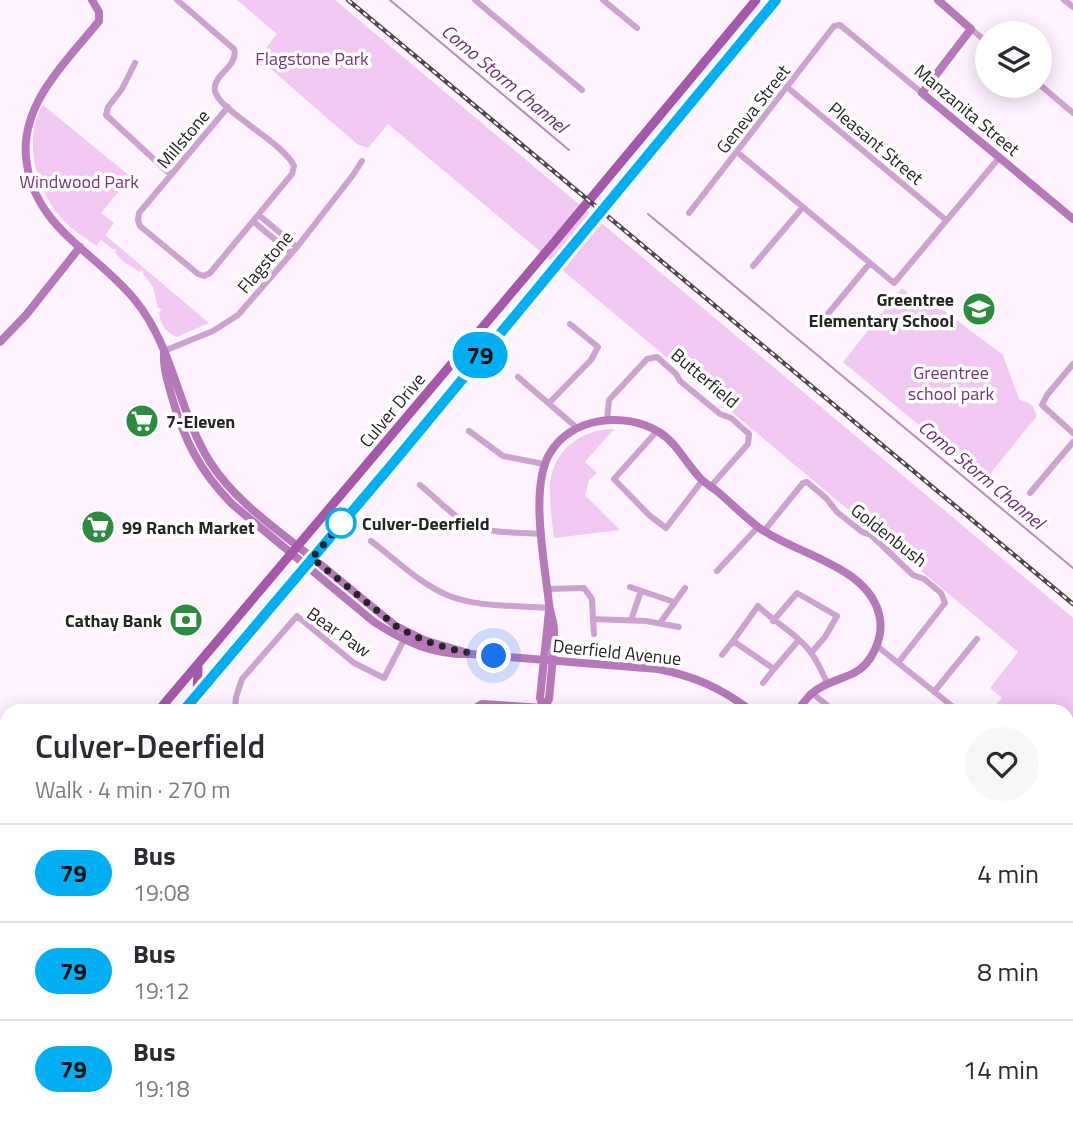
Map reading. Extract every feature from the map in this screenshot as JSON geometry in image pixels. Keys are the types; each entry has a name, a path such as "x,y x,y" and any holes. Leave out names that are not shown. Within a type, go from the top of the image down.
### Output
{"main road":[{"name":"Culver Drive","path":"164,704 756,0"},
{"name":"Culver Drive","path":"189,704 776,0"},
{"path":"197,695 198,667"}],"street":[{"name":"Deerfield Avenue","path":"92,0 99,12 99,21 41,92 27,134 26,154 33,188 41,206 55,225 134,299 145,314 164,351 163,366 194,457 213,484 232,504 309,561 374,622 405,637 471,654 680,673 713,685 741,704"},
{"path":"177,0 236,53 234,62 215,88 219,99 286,155 294,166 292,174 257,219 294,250"},
{"path":"475,0 582,90"},
{"path":"603,0 637,29"},
{"path":"937,0 975,32"},
{"path":"1064,0 1073,7"},
{"name":"Geneva Street","path":"690,213 834,26 840,25"},
{"name":"Manzanita Street","path":"840,25 1073,219"},
{"path":"922,93 971,29"},
{"path":"135,63 122,89 108,107 106,116 171,175"},
{"name":"Pleasant Street","path":"788,88 946,220"},
{"path":"1052,95 1073,113"},
{"name":"Millstone","path":"228,107 139,213 138,220 140,226 198,274 204,275 210,273 257,219"},
{"path":"737,152 894,283 999,158"},
{"name":"Flagstone","path":"164,351 213,331 238,315 294,250 362,161"},
{"path":"753,266 803,207"},
{"path":"0,342 26,315 80,247"},
{"path":"822,321 870,263"},
{"path":"549,403 591,360 598,347 570,324"},
{"name":"Butterfield","path":"607,420 609,400 647,359 657,357 680,381 749,434 748,444 711,486"},
{"path":"1073,363 1042,405 1073,433"},
{"path":"518,377 576,427"},
{"path":"546,704 549,699 547,661 550,608 542,534 540,478 544,464 557,442 576,427 607,420 642,425 657,431 668,439 702,481 761,529 786,545 855,577 872,594 880,618 877,646 857,672 812,693 803,704"},
{"path":"469,431 503,456 544,464"},
{"path":"657,431 614,479 649,515 666,528 702,481"},
{"path":"1030,494 1073,442"},
{"name":"Goldenbush","path":"761,529 803,483 807,482 827,498 837,512 887,549 904,568 915,577 927,581 941,593 945,603 898,663"},
{"path":"420,485 472,526 487,530 542,534"},
{"path":"717,571 761,529"},
{"path":"371,541 428,585 446,594 476,603 550,608"},
{"path":"630,587 674,602"},
{"path":"548,589 584,588 592,599 594,634"},
{"path":"660,623 685,588"},
{"path":"631,620 641,591"},
{"path":"773,621 797,593 836,616 811,653"},
{"path":"722,655 757,606 811,653 828,684"},
{"name":"Bear Paw","path":"235,704 242,680 298,616 354,663 384,678 405,637"},
{"path":"593,619 631,620 679,627"},
{"path":"934,692 977,639"},
{"path":"733,641 774,669"},
{"path":"763,683 798,641"},
{"path":"877,646 949,704"},
{"path":"812,693 826,704"}],"green space":[{"name":"Flagstone Park","path":"237,0 335,0 1073,618 1073,704 996,704 1002,698 990,688 1018,652 388,124 368,148 357,144 265,64 263,52 277,34"},
{"name":"Windwood Park","path":"43,105 131,177 101,213 114,223 105,235 209,323 177,337 170,333 162,324 159,312 162,309 158,308 153,287 143,270 140,272 124,262 115,253 116,249 101,240 96,246 58,214 43,190 34,161 34,132"},
{"name":"Greentree school park","path":"902,288 923,306 943,310 1003,355 1019,399 1032,405 1037,416 985,480 843,362"},
{"path":"614,429 585,462 597,473 589,480 585,495 620,530 554,538 550,484 557,461 580,437"}],"waterway":[{"name":"Como Storm Channel","path":"390,0 569,150"},
{"name":"Como Storm Channel","path":"648,214 1073,568"}],"railway":[{"path":"348,0 1073,604"}],"bus line":[{"name":"79","path":"189,704 394,462 454,386 776,0"}],"place":[{"name":"Greentree Elementary School","path":"979,309"},
{"name":"7-Eleven","path":"142,421"},
{"name":"Culver-Deerfield","path":"341,523"},
{"name":"99 Ranch Market","path":"98,527"},
{"name":"Cathay Bank","path":"186,620"}],"route":[{"path":"341,523 349,515 312,558 396,626 410,634 471,654 494,656"}]}
